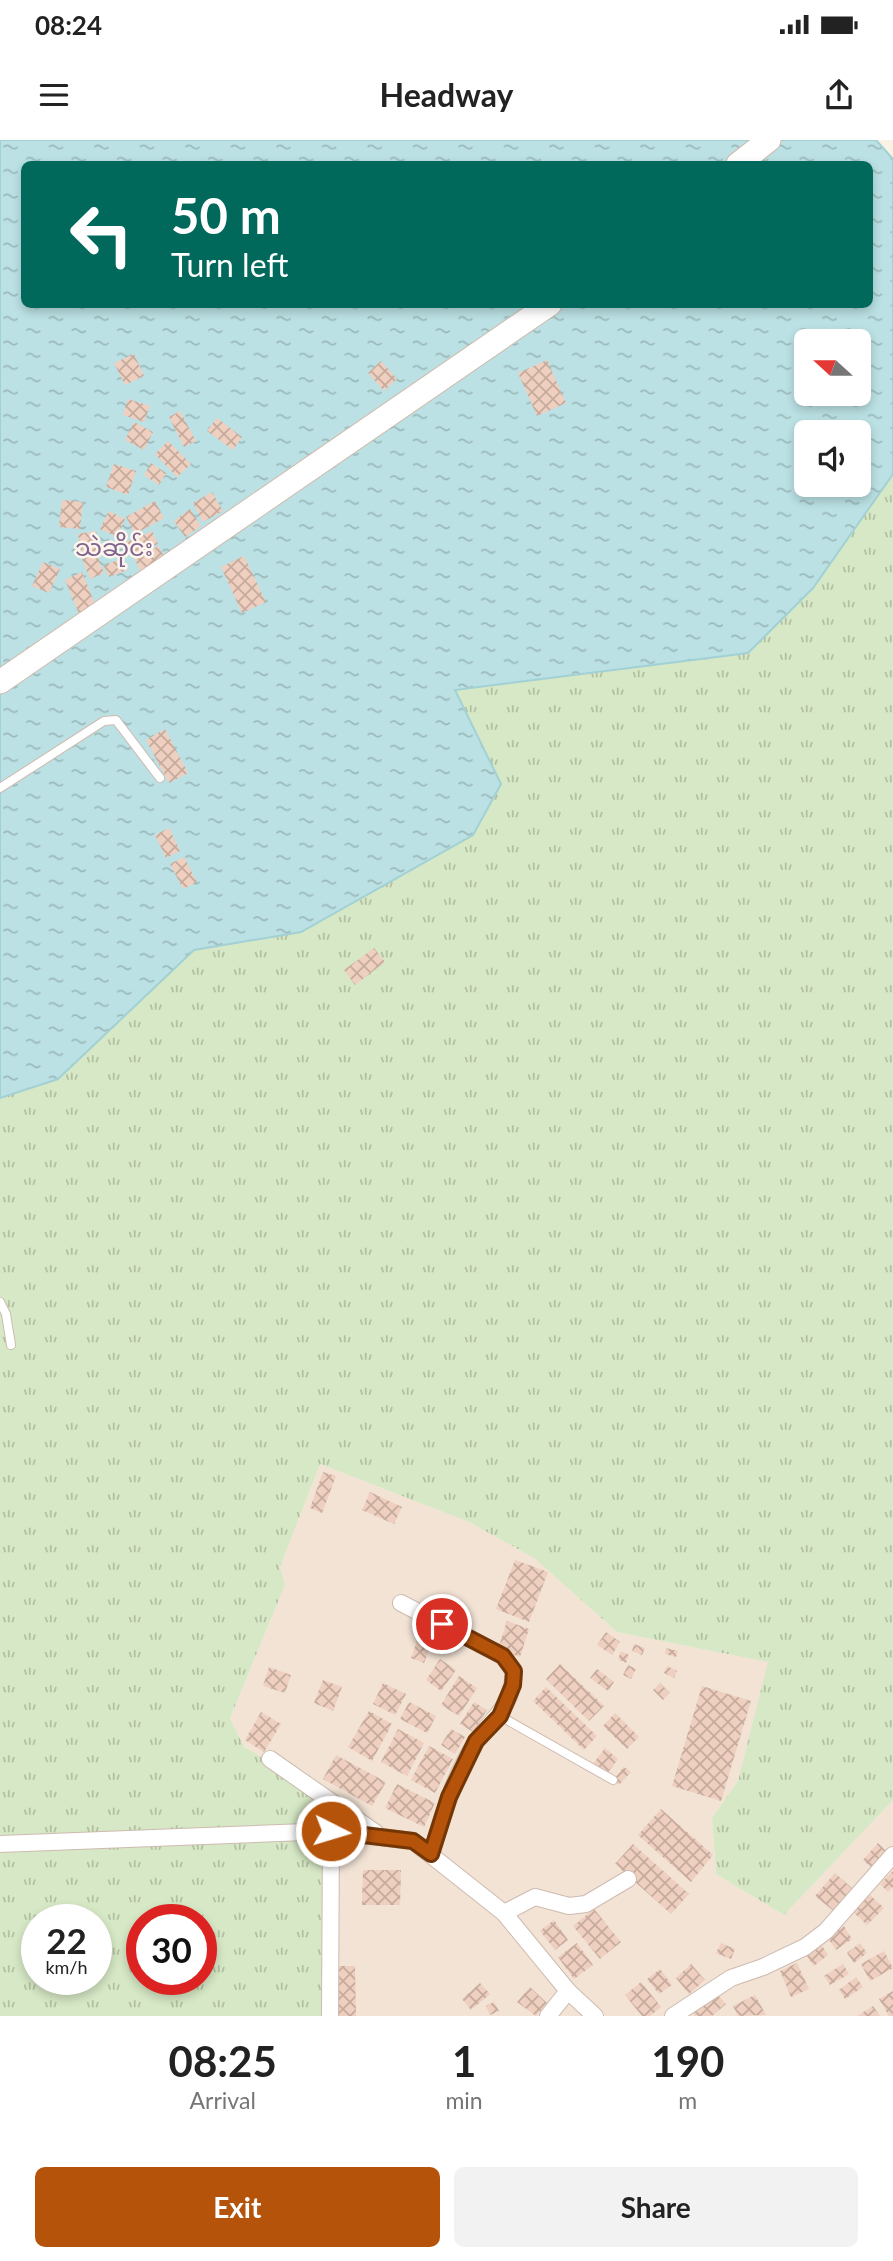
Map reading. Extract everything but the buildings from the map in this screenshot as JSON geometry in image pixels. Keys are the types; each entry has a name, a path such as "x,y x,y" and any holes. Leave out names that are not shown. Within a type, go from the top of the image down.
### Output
{"street":[{"path":"742,161 769,140"},
{"path":"0,682 544,308"},
{"path":"401,1603 503,1656 514,1671 513,1685 500,1716 476,1741 449,1797 431,1854"},
{"path":"270,1759 378,1834"},
{"path":"330,2016 331,1831"},
{"path":"0,1844 331,1831 378,1834 413,1841 504,1913 568,1991 595,2016"},
{"path":"673,2016 730,1978 763,1967 805,1947 826,1931 893,1856"},
{"path":"504,1913 535,1897 569,1906 586,1904 628,1879"},
{"path":"548,2016 568,1991"}],"lane":[{"path":"0,788 104,721 116,720 160,778"},
{"path":"0,1302 6,1314 11,1345"},
{"path":"500,1716 612,1780"}],"shaded area":[{"path":"320,1464 469,1522 534,1558 617,1632 769,1662 738,1781 712,1818 716,1874 784,1915 893,1800 893,2016 322,2016 322,1960 330,1852 353,1811 244,1747 230,1718 285,1585 280,1567"}],"green space":[{"path":"893,474 893,1800 784,1915 716,1874 712,1818 738,1781 768,1662 617,1632 534,1558 469,1522 320,1464 280,1567 285,1585 230,1718 244,1747 353,1811 352,1825 330,1852 322,1960 322,2016 0,2016 0,1098 58,1079 194,950 301,932 501,784 454,690 603,672 813,588"}],"water":[{"path":"0,140 876,140 893,159 893,474 813,588 748,653 455,690 501,784 473,835 301,932 194,950 58,1079 0,1098"}],"district":[{"name":"သဲဆိုင်း","path":"114,546"}],"route":[{"path":"331,1831 378,1834 413,1841 431,1854 449,1797 476,1741 500,1716 513,1685 514,1671 503,1656 442,1624"}]}
